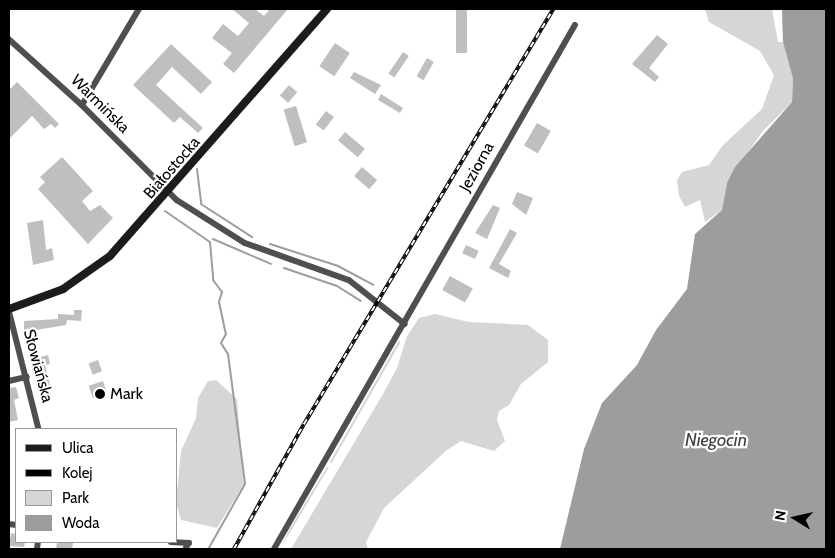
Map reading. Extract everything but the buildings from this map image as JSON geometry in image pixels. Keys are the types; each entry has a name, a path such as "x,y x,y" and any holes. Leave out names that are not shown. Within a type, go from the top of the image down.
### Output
{"street":[{"path":"82,105 139,9"},
{"name":"Białostocka","path":"9,310 43,298 86,275 135,231 327,9"},
{"name":"Jeziorna","path":"274,549 405,324 575,25"},
{"name":"Warmińska","path":"9,39 82,105 168,192"},
{"path":"168,192 239,240 354,283 405,324"},
{"name":"Słowiańska","path":"9,310 39,428"},
{"path":"9,381 27,377"},
{"path":"175,543 188,546"}],"green space":[{"path":"705,9 772,9 778,42 783,42 782,9 826,9 793,78 792,102 762,132 727,183 722,210 705,222 700,200 685,207 679,196 677,180 682,172 709,165 723,145 762,109 774,75 760,51 709,22"},
{"path":"435,314 469,322 528,325 548,340 548,362 521,384 509,405 499,411 497,420 505,441 494,451 461,441 447,450 384,508 366,542 368,549 291,549 383,394 397,368 407,336 419,318"},
{"path":"399,340 400,343 331,464 330,462"},
{"path":"216,380 237,399 244,484 217,528 181,520 178,510 181,451 196,418 198,398 208,381"},
{"path":"327,467 329,467 280,549 289,530"}],"water":[{"name":"Niegocin","path":"782,9 826,9 826,549 560,549 584,449 602,403 637,365 656,330 687,289 695,234 722,210 727,183 735,167 792,102 793,78 783,42"}],"waterway":[{"path":"197,169 201,204 252,237"},
{"path":"165,211 210,242 213,280 222,292 219,302 226,334 221,343 228,354 245,484 209,548"},
{"path":"213,239 271,264"},
{"path":"270,244 338,266 373,285"},
{"path":"284,268 337,286 361,301"}],"railway":[{"path":"234,549 304,424 553,9"}],"place":[{"name":"Mark","path":"100,394"}]}
